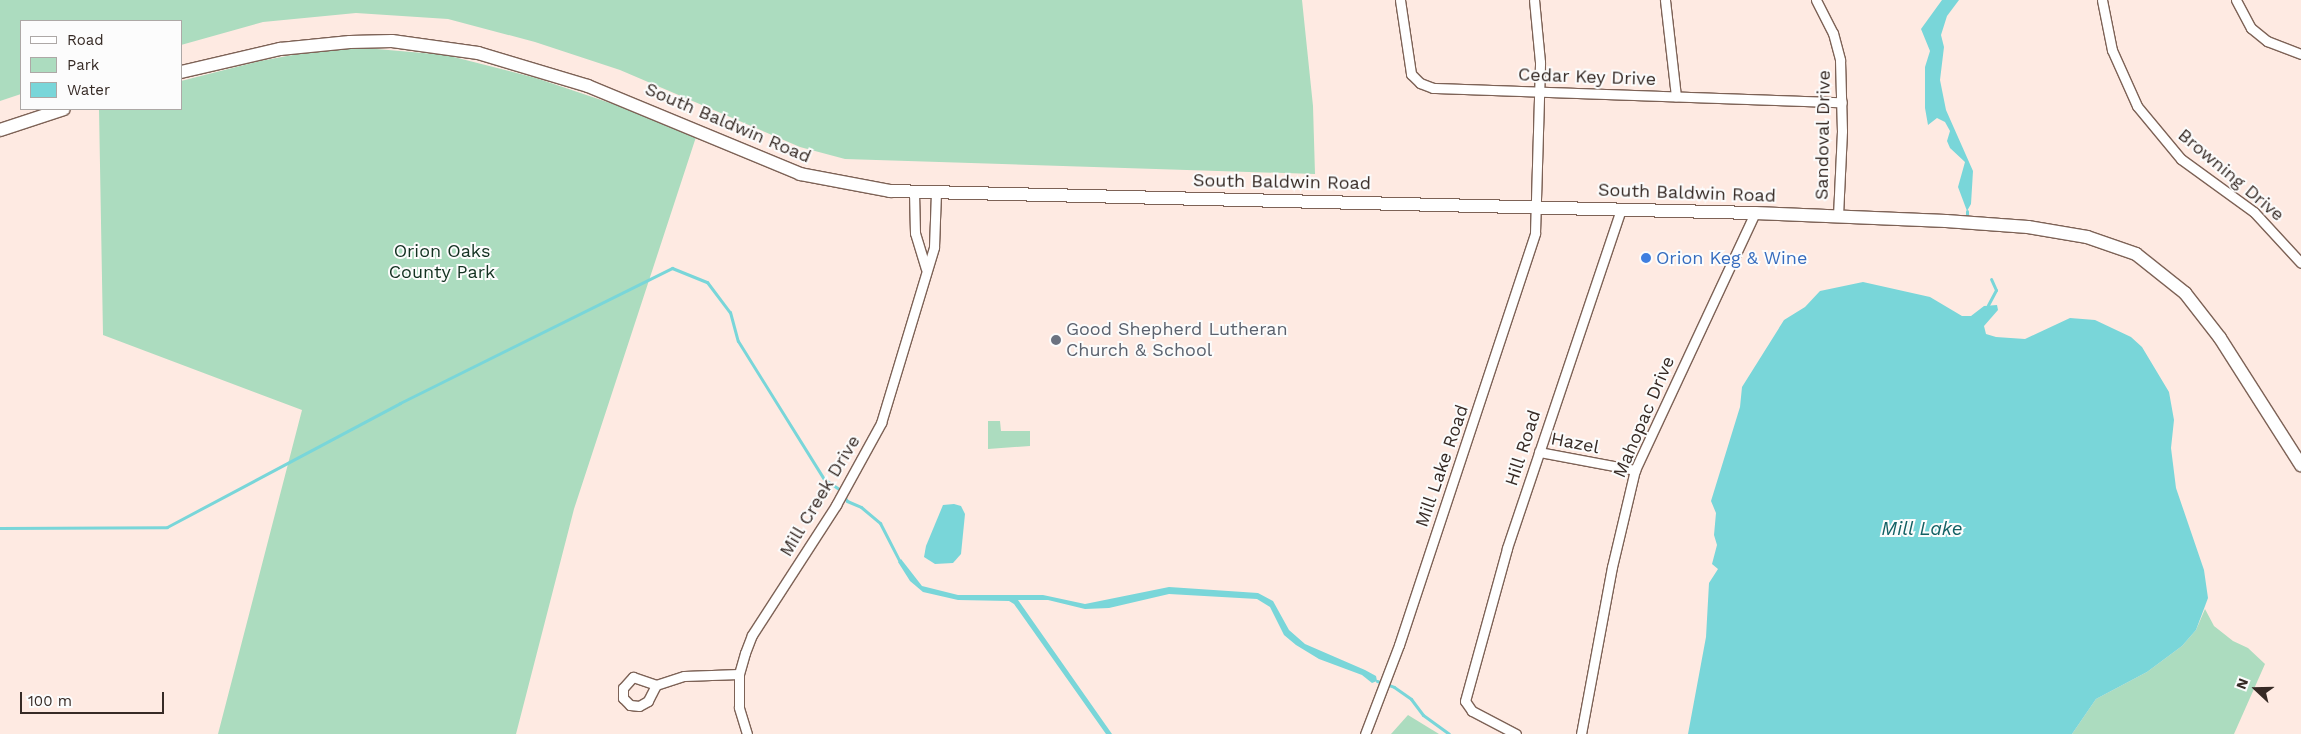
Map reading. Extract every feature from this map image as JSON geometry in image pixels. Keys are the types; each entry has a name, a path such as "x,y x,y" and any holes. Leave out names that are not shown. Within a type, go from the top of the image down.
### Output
{"main road":[{"name":"South Baldwin Road","path":"182,72 246,55 316,44 392,42 436,46 478,53 588,86 800,174 864,188 914,192 1538,205 1838,216 2028,227 2087,237 2136,254 2157,268 2201,311 2301,465"},
{"path":"0,130 61,110"}],"street":[{"name":"Cedar Key Drive","path":"1400,0 1411,74 1420,83 1448,90 1842,102"},
{"name":"Mill Lake Road","path":"1365,734 1402,635 1495,360 1535,233 1538,205 1540,92 1534,0"},
{"path":"1665,0 1676,96"},
{"name":"Sandoval Drive","path":"1816,0 1833,33 1840,60 1842,102 1838,216"},
{"name":"Browning Drive","path":"2102,0 2112,50 2124,81 2142,114 2181,159 2254,212 2301,262"},
{"path":"2236,0 2251,28 2262,37 2301,54"},
{"path":"914,192 915,233 926,268"},
{"name":"Mill Creek Drive","path":"747,734 740,707 739,674 752,635 836,505 876,434 934,247 936,192"},
{"name":"Hill Road","path":"1516,734 1472,712 1466,701 1504,557 1622,208"},
{"name":"Mahopac Drive","path":"1580,734 1612,567 1635,470 1755,213"},
{"name":"Hazel","path":"1539,452 1635,470"},
{"path":"656,685 684,676 739,674"}],"green space":[{"path":"0,0 1302,0 1313,106 1315,174 845,159 800,147 620,70 535,42 448,19 356,13 263,22 182,45 182,20 20,20 20,94 0,101"},
{"name":"Orion Oaks County Park","path":"342,46 446,55 536,78 619,106 696,137 574,509 516,734 218,734 302,410 103,335 99,110 182,110 182,81 260,61"},
{"path":"988,421 1000,421 1001,431 1030,431 1030,446 988,449"},
{"path":"2205,609 2214,626 2233,641 2248,648 2265,664 2234,734 2072,734 2096,699 2147,672 2182,646 2196,630"},
{"path":"1408,715 1439,734 1391,734"}],"water":[{"path":"1942,0 1959,0 1947,16 1941,35 1944,47 1940,80 1946,110 1973,171 1971,204 1967,211 1958,187 1965,162 1950,148 1947,141 1950,131 1945,122 1937,118 1928,125 1925,108 1925,67 1930,51 1921,29"},
{"name":"Mill Lake","path":"1863,282 1930,297 1962,316 1971,316 1984,306 1997,305 1998,310 1984,326 1986,334 1996,337 2025,339 2070,318 2095,320 2131,337 2142,347 2169,392 2174,420 2171,448 2176,488 2204,570 2208,598 2196,630 2182,646 2147,672 2096,699 2072,734 1688,734 1706,637 1709,583 1718,569 1712,564 1717,545 1714,535 1716,513 1711,501 1740,407 1742,387 1784,320 1805,307 1820,291"},
{"path":"954,504 961,506 965,514 961,554 953,563 935,564 924,557 926,546 943,505"},
{"path":"901,559 922,586 958,595 1043,595 1085,604 1169,587 1258,593 1273,601 1289,630 1305,644 1365,670 1376,676 1377,681 1372,683 1362,675 1319,659 1296,645 1284,635 1270,607 1257,599 1169,594 1109,608 1085,609 1048,600 1018,600 1112,734 1106,734 1014,604 1009,601 958,600 923,592 910,581 898,562"}],"waterway":[{"path":"1967,211 1967,219"},
{"path":"0,528 167,527 400,403 672,268 707,282 730,312 738,341 824,479 839,489 847,501 861,507 880,523 899,560"},
{"path":"1988,305 1996,290 1991,279"},
{"path":"1377,681 1394,687 1411,699 1423,715 1449,734"}],"place":[{"name":"Orion Keg & Wine","path":"1646,258"},
{"name":"Good Shepherd Lutheran Church & School","path":"1056,340"}]}
